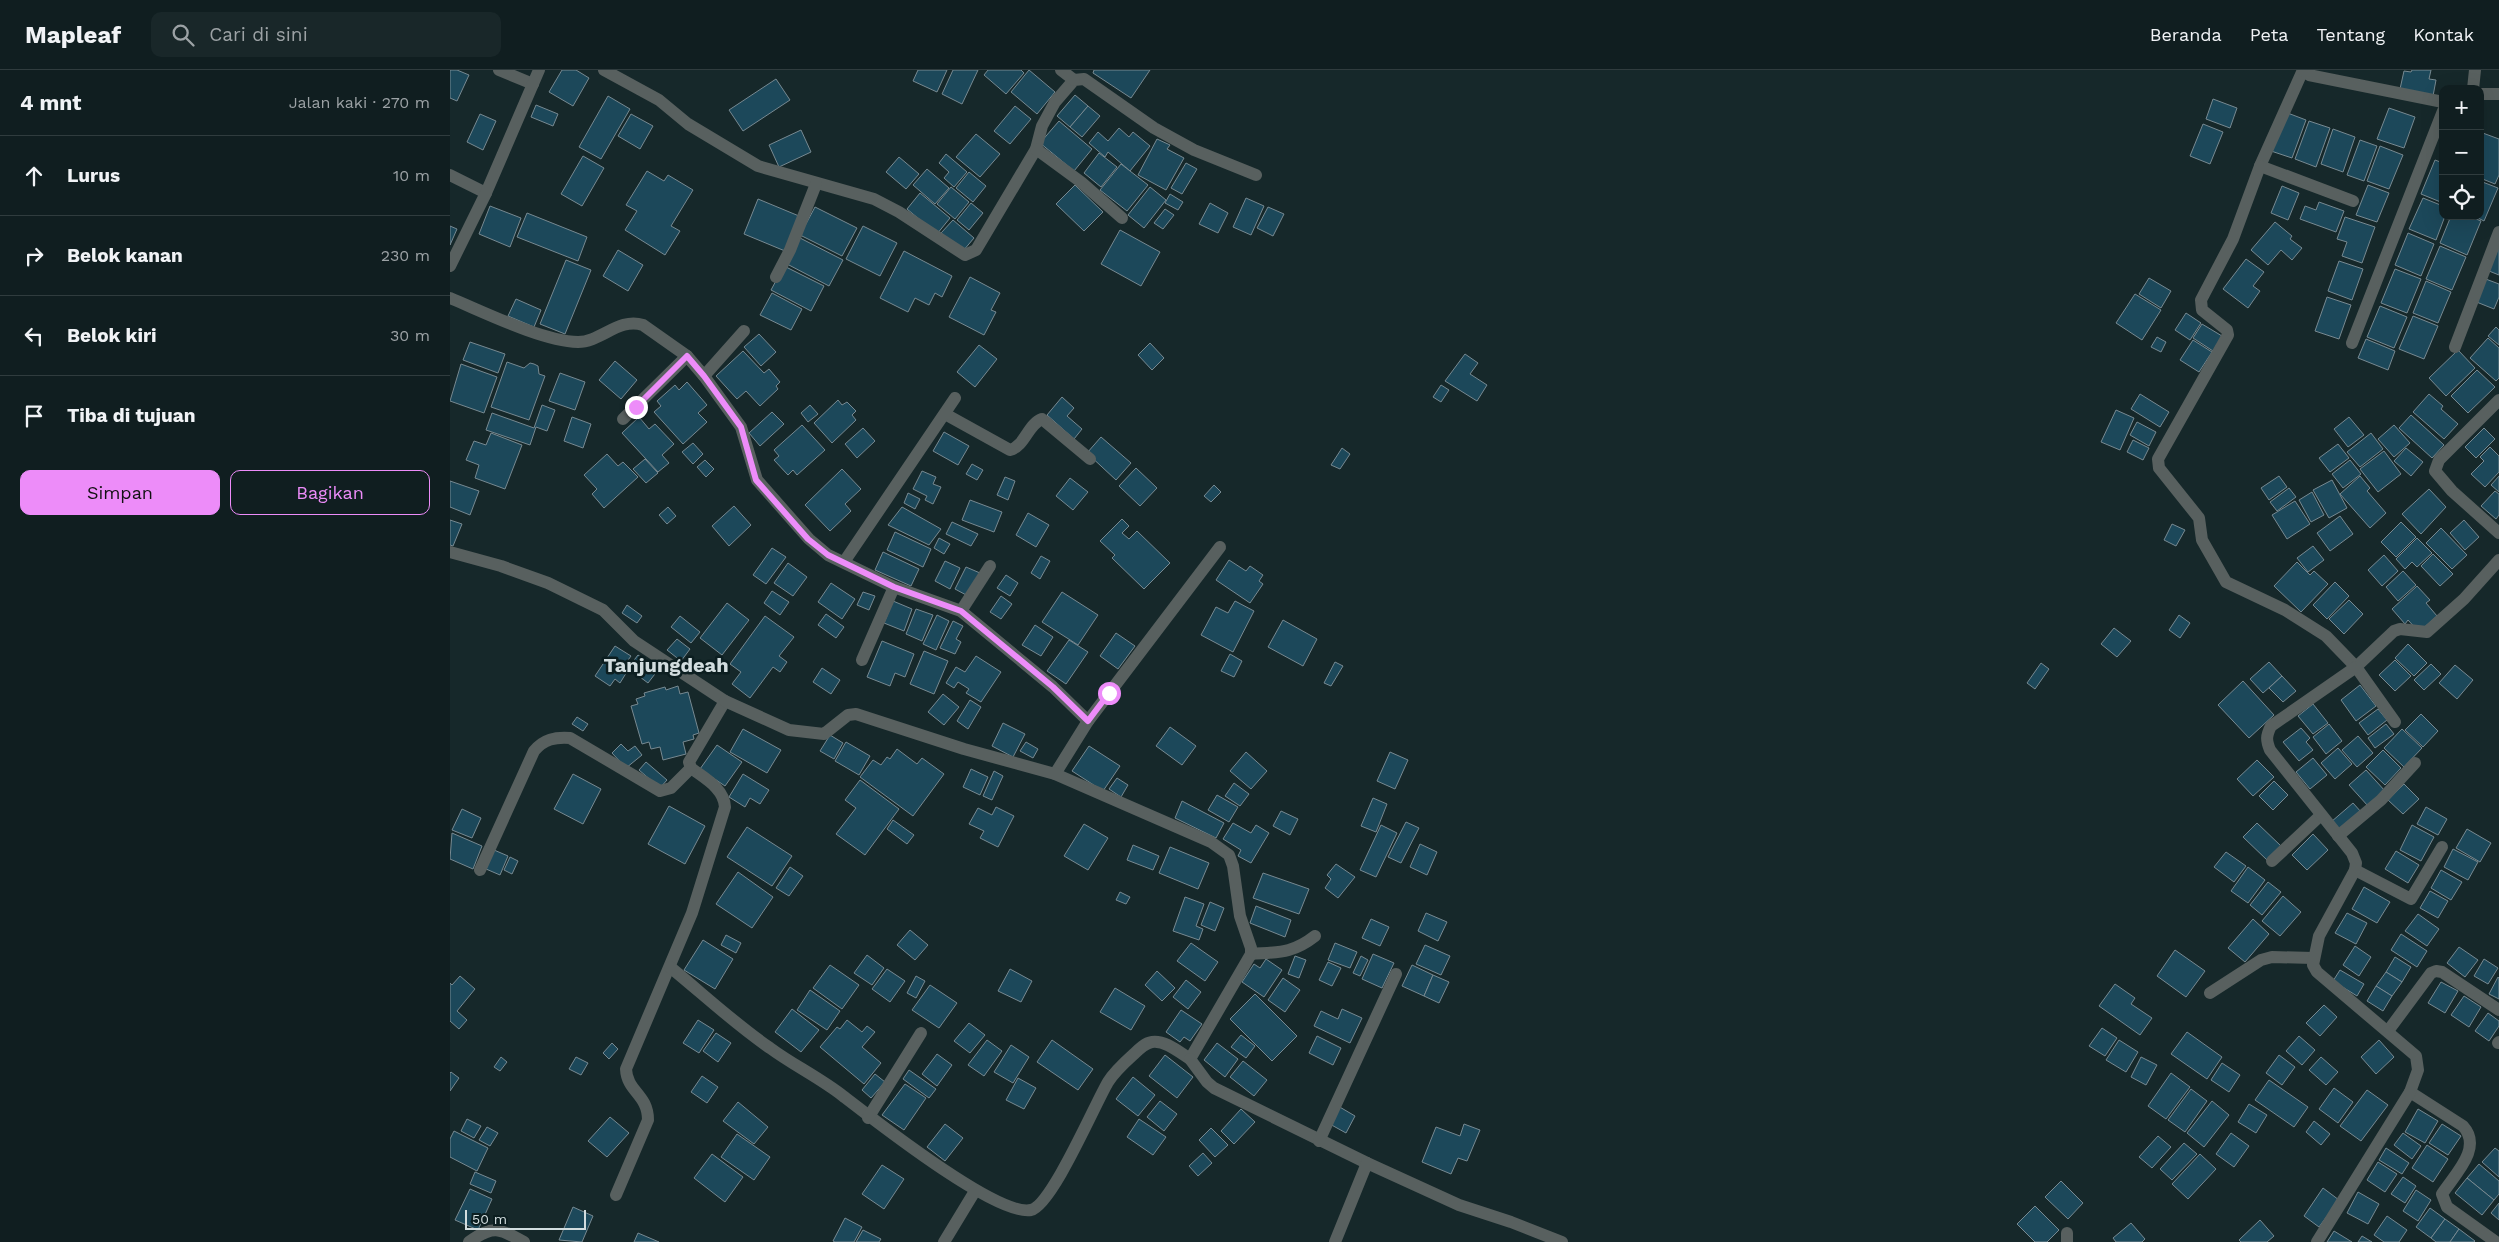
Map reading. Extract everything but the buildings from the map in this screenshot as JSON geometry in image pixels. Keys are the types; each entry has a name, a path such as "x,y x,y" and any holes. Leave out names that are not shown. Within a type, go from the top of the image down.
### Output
{"street":[{"path":"499,70 533,84"},
{"path":"450,266 486,193 539,70"},
{"path":"604,70 659,100 688,124 758,166 874,199 899,212 965,255 976,250 1036,149 1042,126 1056,102 1074,80"},
{"path":"1061,70 1074,80 1084,79 1154,128 1194,150 1256,174"},
{"path":"2395,722 2356,666 2326,636 2285,610 2226,582 2202,540 2198,518 2158,465 2158,459 2228,335 2227,330 2202,310 2201,300 2233,239 2260,166 2303,70 2309,75 2439,101"},
{"path":"2474,85 2475,70"},
{"path":"2484,94 2499,94"},
{"path":"2352,343 2439,121"},
{"path":"1036,149 1081,182 1122,218"},
{"path":"2260,166 2354,201"},
{"path":"450,175 486,193"},
{"path":"776,277 790,250 816,184"},
{"path":"2455,347 2499,232"},
{"path":"450,298 541,334 575,342 591,341 613,329 635,322 643,325 687,356 704,376 741,427 756,480 808,539 828,555 894,587 961,611 1053,687 1088,721"},
{"path":"704,376 744,331"},
{"path":"623,419 687,356"},
{"path":"844,562 955,398"},
{"path":"2499,400 2439,460 2435,471 2452,491 2499,533"},
{"path":"945,414 1010,450 1018,446 1036,422 1042,419 1090,459"},
{"path":"1055,774 1088,721 1220,547"},
{"path":"450,552 501,566 548,583 603,610 634,642 725,701 790,730 824,734 848,715 856,714 964,749 1055,774 1210,842 1229,856 1233,866 1240,916 1251,948 1251,954 1190,1059"},
{"path":"2317,1242 2410,1092 2418,1070 2418,1061 2388,1031 2317,972 2313,965 2319,936 2355,870 2356,863 2352,854 2270,750 2266,740 2267,733 2271,726 2356,666 2394,631 2400,629 2427,632 2464,599 2499,560"},
{"path":"961,611 990,566"},
{"path":"862,660 894,587"},
{"path":"616,1195 648,1120 648,1110 644,1101 630,1086 626,1070 692,913 725,807 724,799 719,790 690,768 688,762 725,701"},
{"path":"480,870 534,751 541,743 558,738 570,738 660,792 671,788 690,768"},
{"path":"2338,836 2380,800 2416,763"},
{"path":"2272,861 2321,815"},
{"path":"2355,870 2411,899 2442,848"},
{"path":"1251,954 1286,952 1301,947 1315,936"},
{"path":"2210,993 2261,960 2272,957 2313,958"},
{"path":"670,967 768,1047 842,1095 868,1118 975,1190 1018,1209 1029,1210 1039,1206 1052,1188 1116,1071 1141,1047 1153,1042 1167,1045 1190,1059 1207,1082 1214,1088 1319,1141 1459,1205 1511,1222 1562,1242"},
{"path":"2388,1031 2431,973 2436,971 2499,1010"},
{"path":"1319,1141 1396,974"},
{"path":"868,1118 921,1033"},
{"path":"2410,1092 2462,1126 2469,1133 2472,1142 2470,1152 2442,1194 2447,1207 2496,1242"},
{"path":"1335,1242 1367,1163"},
{"path":"944,1242 975,1190"},
{"path":"469,1242 479,1234 495,1230 504,1231 524,1242"}],"district":[{"name":"Tanjungdeah","path":"666,665"}],"route":[{"path":"636,407 687,356 741,427 756,480 808,539 828,555 894,587 961,611 1053,687 1088,721 1109,693"}]}
